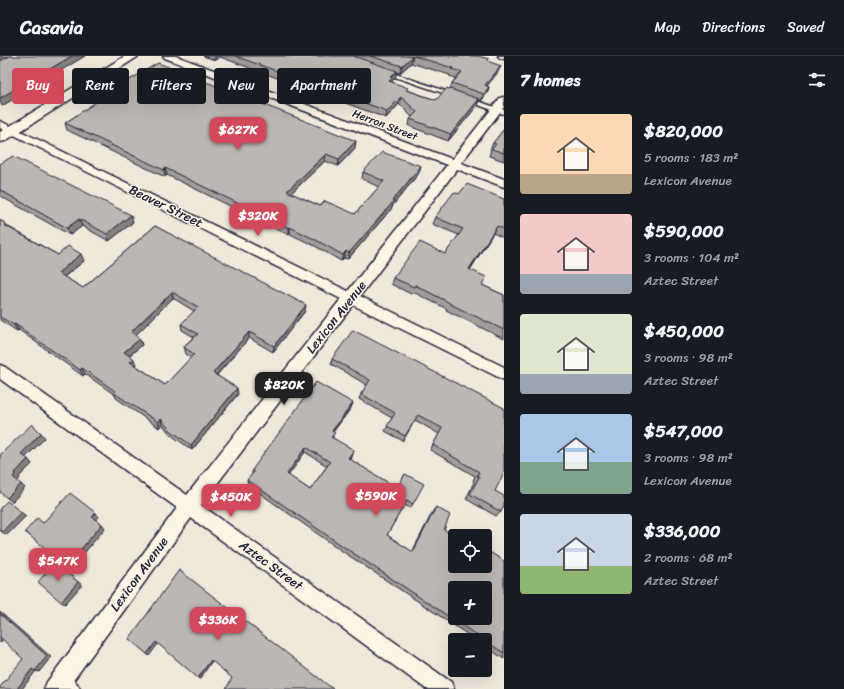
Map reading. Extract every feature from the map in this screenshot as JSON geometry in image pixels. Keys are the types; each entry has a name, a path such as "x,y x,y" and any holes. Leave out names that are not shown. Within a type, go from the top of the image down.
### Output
{"street":[{"path":"0,138 133,56"},
{"name":"Herron Street","path":"168,56 504,183"},
{"name":"Lexicon Avenue","path":"58,683 189,506 454,164 502,107"},
{"name":"Beaver Street","path":"0,124 504,374"},
{"name":"Aztec Street","path":"0,371 444,689"}],"lane":[{"path":"376,69 458,96"},
{"path":"466,99 502,107"},
{"path":"58,683 74,689"}],"building":[{"path":"10,56 72,56 51,68 12,68 12,91 0,98 0,61"},
{"path":"235,56 353,56 397,71 390,77 393,78 389,81 408,88 406,90 436,100 447,88 479,99 451,134 410,119 417,112 401,97 387,111 368,104 371,104 371,68 277,68 277,71"},
{"path":"370,56 413,56 402,66"},
{"path":"414,56 478,56 489,59 488,60 490,62 501,66 485,85 489,87 484,94 452,83 462,72"},
{"path":"158,63 171,68 150,68"},
{"path":"137,76 137,104 206,104 206,82 214,85 214,104 262,104 356,141 339,159 326,154 287,191 320,206 325,201 355,214 384,181 363,172 382,152 421,166 392,201 394,201 349,253 346,251 343,255 290,227 289,228 165,168 164,170 65,123 93,104 129,104 129,80"},
{"path":"504,129 504,153 492,149 496,144 493,143"},
{"path":"13,156 131,215 107,234 79,219 67,228 0,190 0,164"},
{"path":"467,184 504,199 504,229 497,226 469,269 486,277 482,285 504,295 504,330 415,285 414,287 393,278 420,242 445,254 463,229 435,217 454,192 459,194"},
{"path":"0,220 6,224 4,225 58,255 68,246 81,254 58,273 83,288 155,226 306,305 274,346 249,332 213,373 237,388 191,445 170,430 161,419 158,422 114,393 115,391 82,368 80,370 15,324 14,325 0,317","holes":["172,292 198,307 181,324 198,334 184,346 194,354 165,385 130,362 134,359 124,352 140,339 131,332"]},
{"path":"353,330 504,408 504,473 495,491 504,496 504,505 501,512 470,494 479,477 477,476 479,472 433,445 442,428 418,415 405,436 387,426 395,413 361,394 370,380 332,359"},
{"path":"316,382 353,403 332,431 335,433 331,437 354,450 348,458 397,488 405,474 424,484 413,504 407,500 387,535 413,552 436,507 450,515 444,530 448,532 448,573 492,573 492,553 504,561 504,653 492,645 492,633 473,633 461,625 492,625 492,581 448,581 448,616 247,480 254,472 252,470","holes":["306,447 330,462 310,490 287,474"]},
{"path":"32,424 41,433 21,454 28,459 13,477 21,484 7,498 0,492 0,455"},
{"path":"70,493 96,513 92,517 102,524 67,566 25,532 37,518 43,523"},
{"path":"7,501 21,512 2,532 0,530 0,508"},
{"path":"55,562 78,582 61,602 38,582"},
{"path":"179,570 333,689 226,689 232,678 211,660 198,678 156,642 147,654 129,639"},
{"path":"0,614 47,656 35,671 32,669 17,689 0,689 0,687 23,659 0,637"}]}
